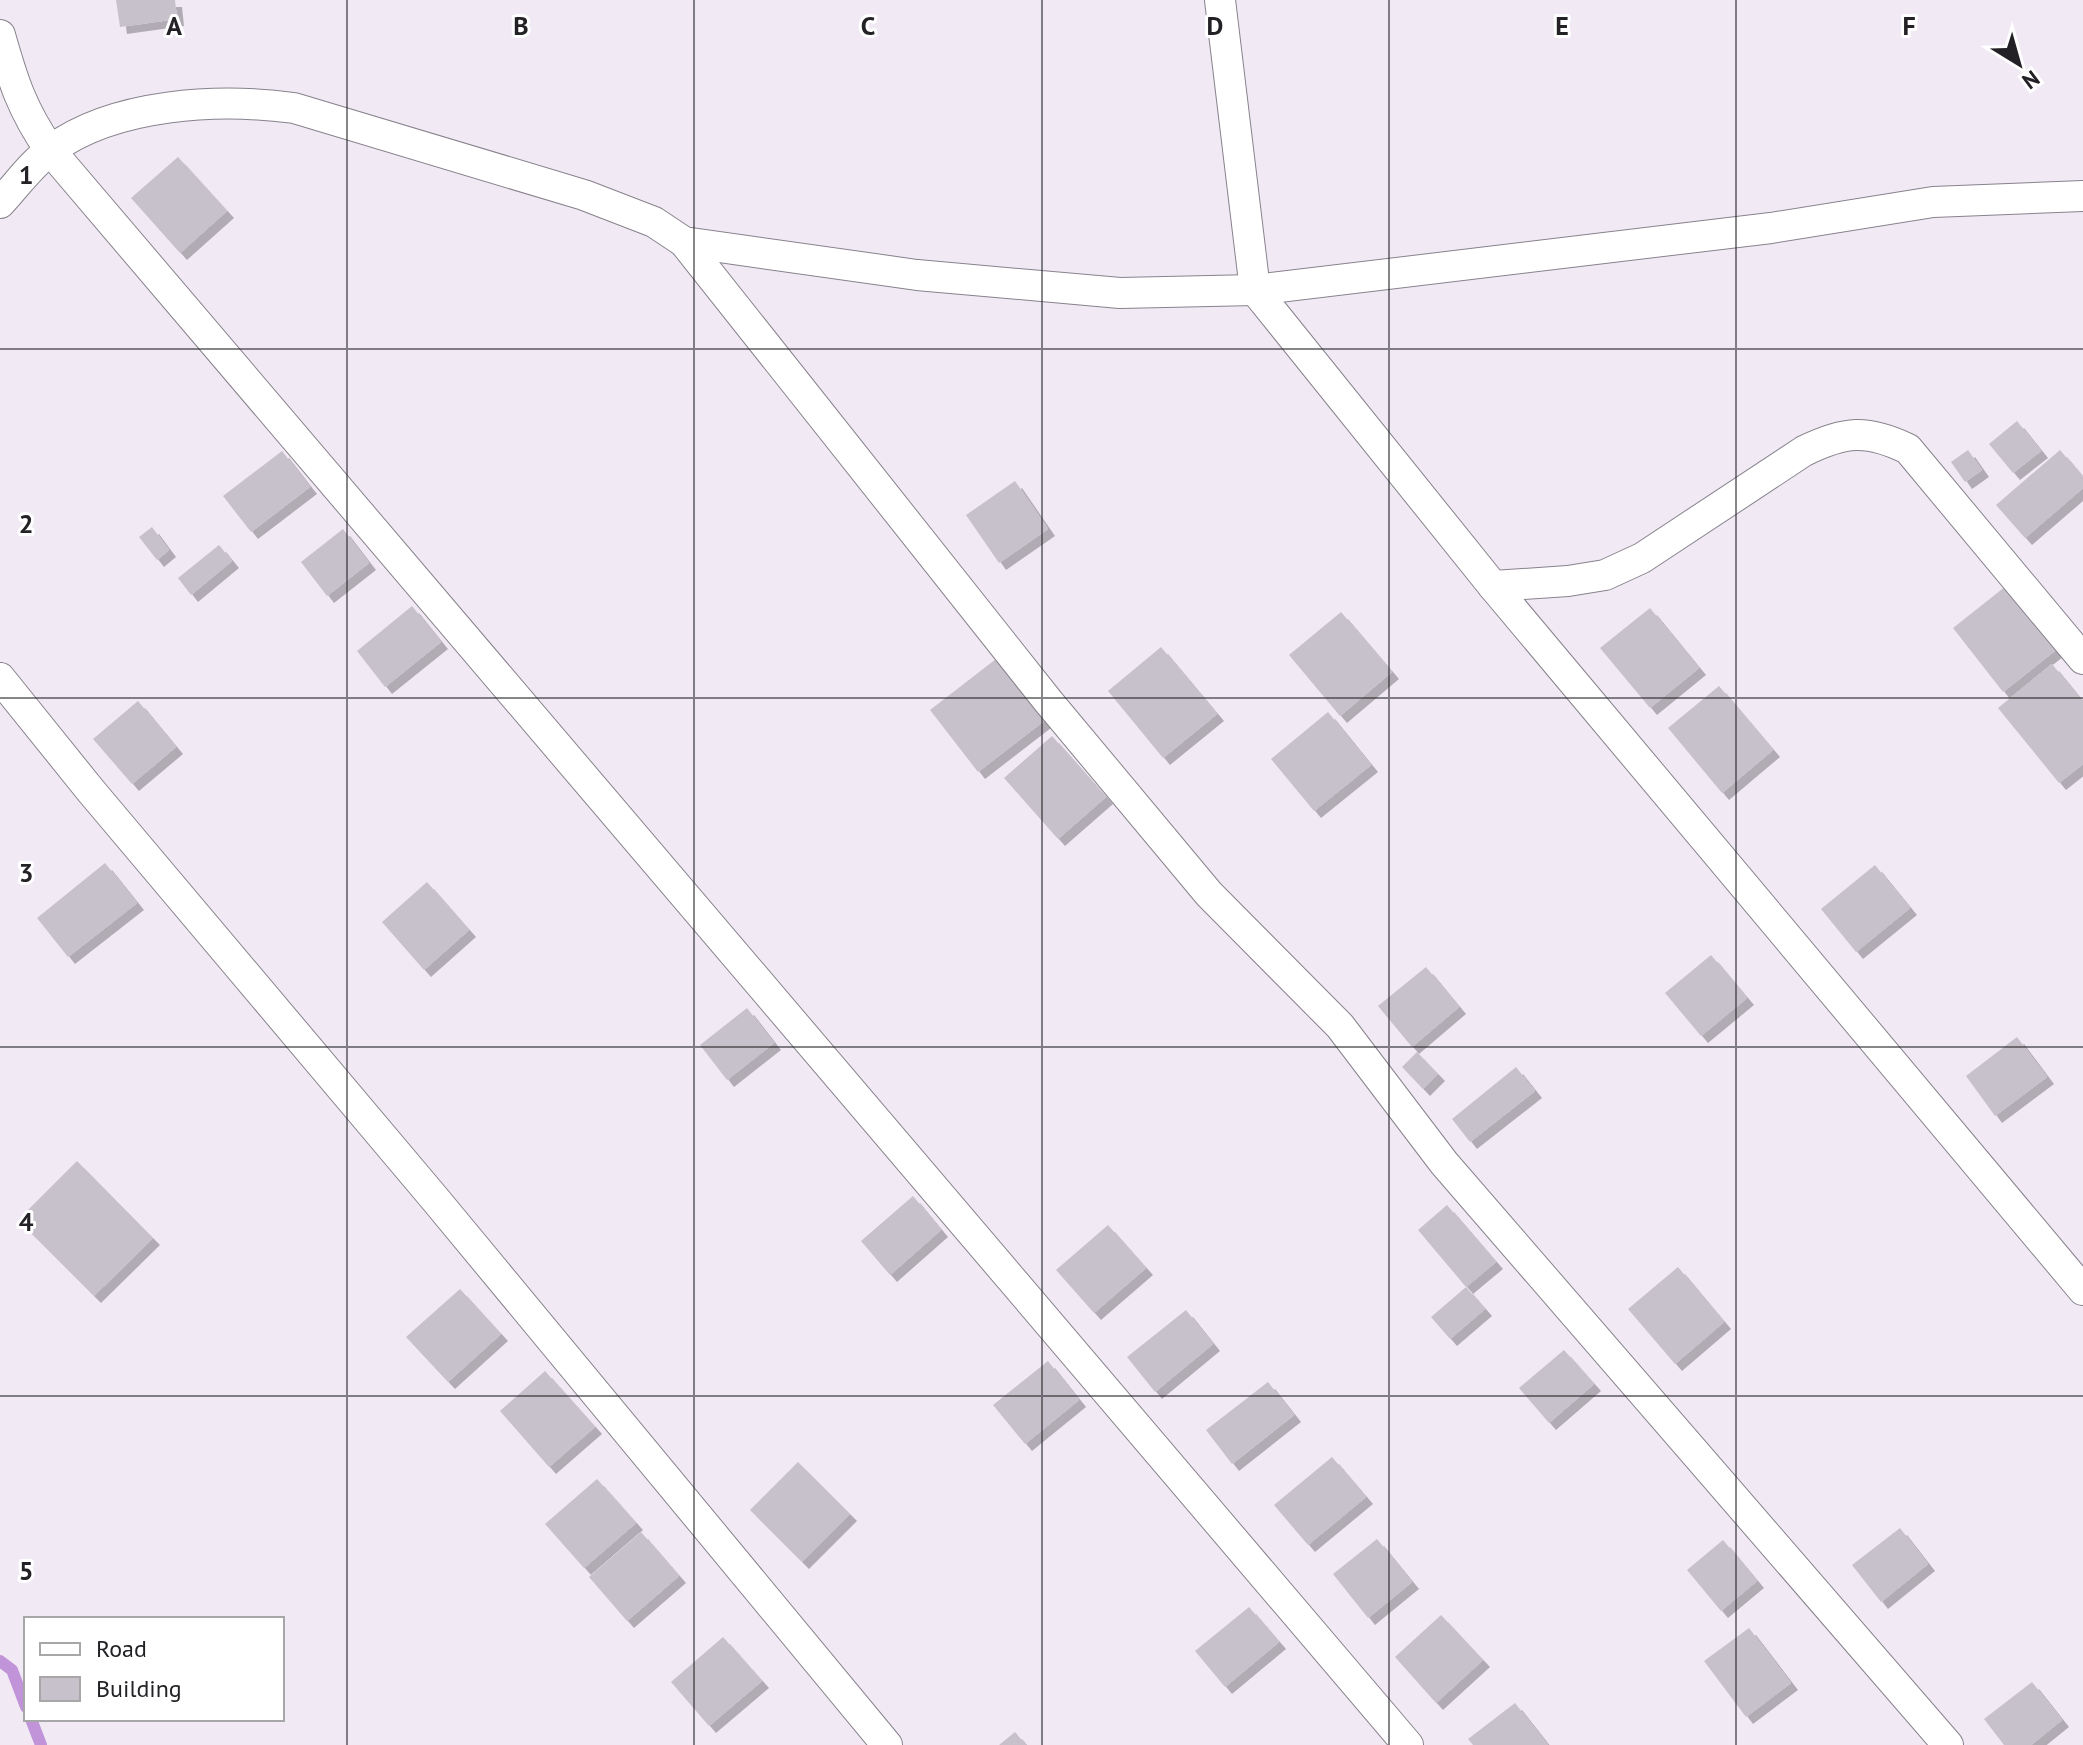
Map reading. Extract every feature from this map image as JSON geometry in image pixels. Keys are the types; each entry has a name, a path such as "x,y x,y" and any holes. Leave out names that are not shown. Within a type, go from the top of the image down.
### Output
{"street":[{"path":"1220,0 1255,290 1493,586 2083,1290"},
{"path":"0,35 15,89 30,122 50,150 1408,1745"},
{"path":"0,203 50,150 119,118 162,108 252,102 294,108 584,195 654,222 684,242 1048,701 1209,894 1340,1026 1454,1174 1948,1745"},
{"path":"684,242 917,275 1120,293 1255,290 1771,228 1933,202 2083,196"},
{"path":"1493,586 1605,575 1642,558 1804,451 1828,439 1856,433 1885,438 1908,449 2083,659"},
{"path":"0,678 887,1745"}],"building":[{"path":"116,0 175,0 177,19 120,27"},
{"path":"178,157 227,211 180,253 131,198"},
{"path":"2017,421 2041,451 2013,473 1989,444"},
{"path":"1968,450 1982,470 1965,482 1951,462"},
{"path":"2060,450 2083,477 2083,488 2025,538 1996,505"},
{"path":"282,451 310,487 251,532 223,496"},
{"path":"1015,481 1048,529 999,563 966,515"},
{"path":"152,527 169,550 157,560 139,537"},
{"path":"343,529 369,563 327,596 301,562"},
{"path":"219,545 232,561 191,595 178,578"},
{"path":"2006,586 2056,650 2003,692 1953,628"},
{"path":"412,606 441,642 385,687 357,651"},
{"path":"1650,608 1699,668 1650,708 1600,648"},
{"path":"1341,612 1392,672 1340,716 1289,655"},
{"path":"1161,647 1217,714 1163,758 1108,691"},
{"path":"996,659 1044,721 978,772 930,710"},
{"path":"2052,664 2083,702 2083,764 2059,783 1998,708"},
{"path":"1719,686 1773,750 1722,793 1668,728"},
{"path":"138,701 176,747 132,784 93,739"},
{"path":"1328,712 1371,765 1314,811 1271,759"},
{"path":"1052,736 1106,797 1058,839 1004,778"},
{"path":"105,863 137,903 68,957 37,918"},
{"path":"1875,865 1910,908 1856,952 1821,909"},
{"path":"427,882 469,930 424,970 382,922"},
{"path":"1711,955 1747,998 1701,1036 1665,993"},
{"path":"1426,967 1459,1007 1412,1047 1378,1006"},
{"path":"747,1008 774,1043 727,1080 700,1045"},
{"path":"2017,1037 2047,1077 1995,1116 1966,1076"},
{"path":"1417,1052 1438,1074 1423,1089 1402,1067"},
{"path":"1516,1067 1535,1091 1470,1142 1452,1119"},
{"path":"77,1161 153,1238 94,1296 18,1220"},
{"path":"913,1196 941,1230 890,1275 861,1241"},
{"path":"1447,1205 1496,1262 1466,1287 1418,1230"},
{"path":"1108,1225 1146,1268 1094,1313 1056,1270"},
{"path":"1678,1267 1724,1322 1675,1364 1628,1309"},
{"path":"1466,1287 1485,1309 1450,1339 1431,1317"},
{"path":"460,1289 501,1334 448,1382 406,1337"},
{"path":"1186,1310 1213,1344 1155,1392 1127,1357"},
{"path":"1564,1350 1594,1384 1549,1423 1519,1388"},
{"path":"1048,1361 1079,1400 1025,1444 993,1405"},
{"path":"545,1371 595,1427 549,1467 500,1411"},
{"path":"1268,1382 1294,1415 1232,1464 1206,1430"},
{"path":"1332,1457 1366,1497 1308,1545 1274,1505"},
{"path":"798,1462 850,1514 802,1562 750,1510"},
{"path":"597,1479 636,1523 584,1568 545,1524"},
{"path":"1900,1528 1928,1564 1881,1602 1852,1565"},
{"path":"641,1532 679,1576 627,1621 589,1577"},
{"path":"1377,1539 1412,1582 1368,1618 1333,1574"},
{"path":"1723,1540 1757,1581 1721,1611 1687,1570"},
{"path":"1249,1607 1279,1642 1225,1687 1195,1651"},
{"path":"1441,1615 1483,1660 1436,1703 1395,1657"},
{"path":"1749,1628 1791,1683 1746,1717 1704,1661"},
{"path":"723,1637 762,1681 709,1726 671,1682"},
{"path":"2032,1682 2062,1720 2031,1745 2004,1745 1984,1719"},
{"path":"1515,1703 1548,1745 1473,1745 1468,1739"},
{"path":"1015,1732 1026,1745 999,1745"}],"waterway":[{"path":"0,1661 12,1670 24,1702"},
{"path":"32,1721 41,1745"}]}
